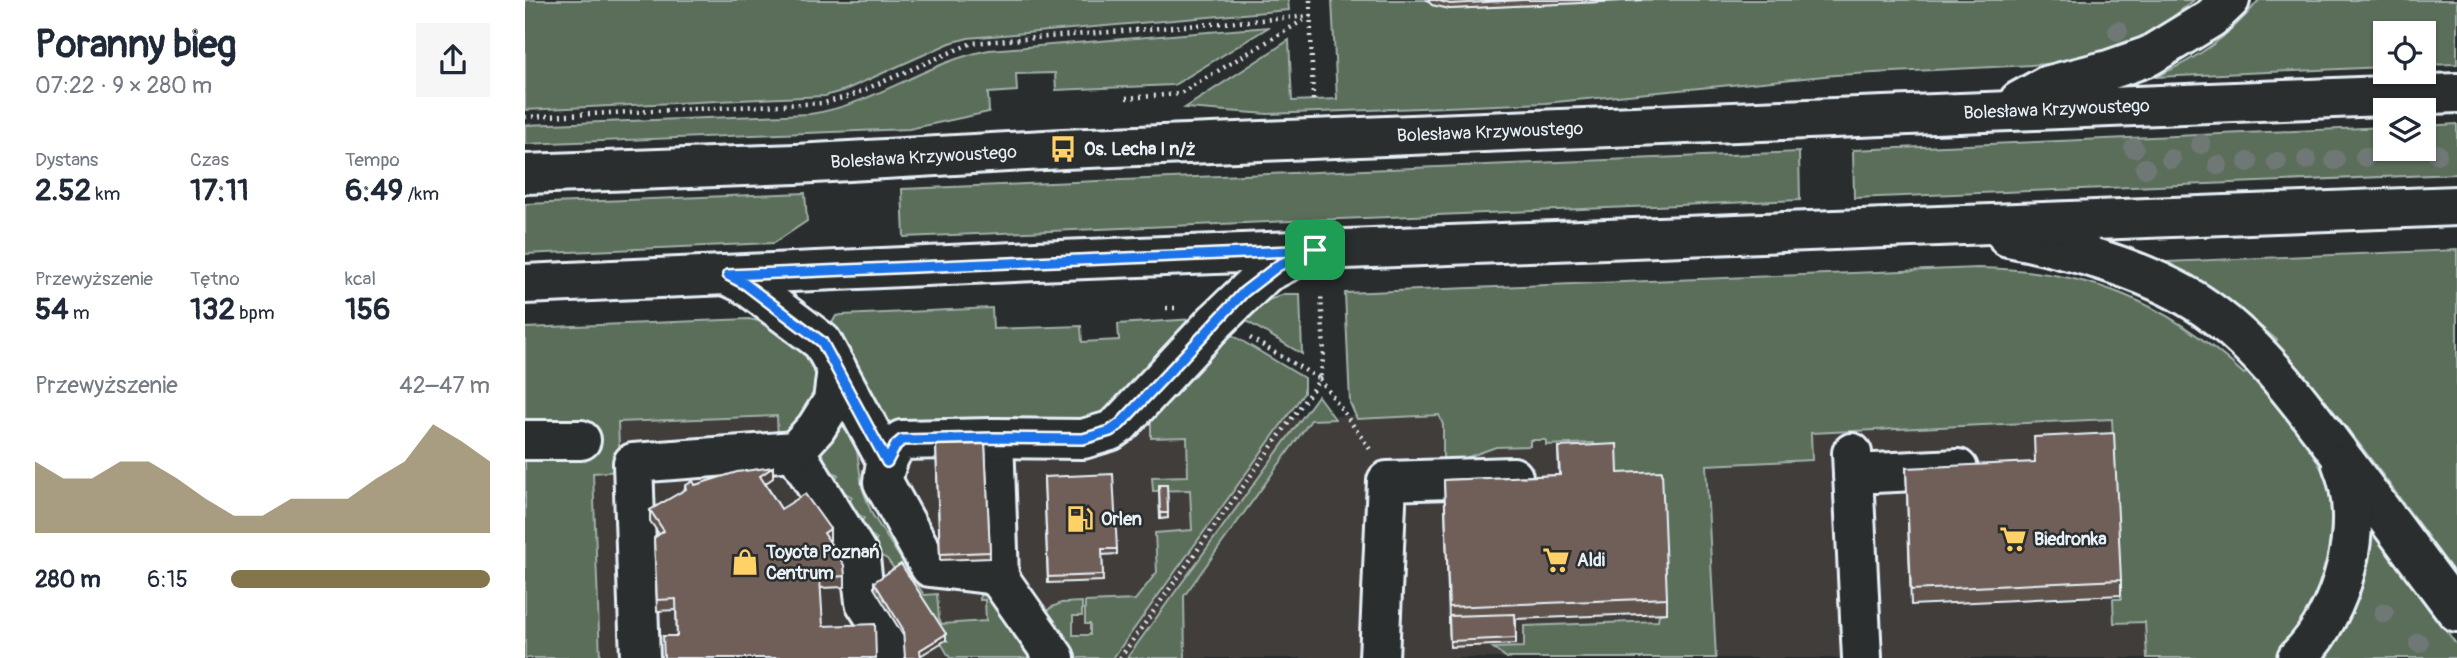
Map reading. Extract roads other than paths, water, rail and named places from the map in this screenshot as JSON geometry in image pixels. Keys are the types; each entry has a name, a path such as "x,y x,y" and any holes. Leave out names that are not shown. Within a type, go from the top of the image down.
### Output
{"main road":[{"path":"2001,110 2046,86 2109,70 2149,56 2211,18 2230,0"},
{"name":"Bolesława Krzywoustego","path":"525,174 2001,110 2457,93"},
{"path":"525,284 1315,250 2457,206"},
{"path":"1940,228 2012,237 2093,259 2141,275 2185,296 2214,315 2244,340 2287,386 2457,612"},
{"path":"999,578 988,574 930,567 883,482 887,462 896,445 902,440 1083,439 1110,431 1120,424 1217,320 1266,273 1290,259 1315,250"},
{"path":"728,275 745,284 818,338 887,462"},
{"path":"641,658 633,463 795,451 816,428 833,401 837,369"},
{"path":"994,438 999,578 1055,658"},
{"path":"525,440 581,440"},
{"path":"2297,658 2331,612 2341,588 2350,547 2348,487 2344,469 2333,446"},
{"path":"795,451 860,558 865,602 892,649 891,658"},
{"path":"1862,658 1853,464 1997,468"},
{"path":"1379,658 1387,481 1544,476"}],"place":[{"name":"Os. Lecha I n/ż","path":"1063,149"},
{"name":"Orlen","path":"1080,519"},
{"name":"Biedronka","path":"2013,539"},
{"name":"Aldi","path":"1556,560"},
{"name":"Toyota Poznań Centrum","path":"745,562"}]}
